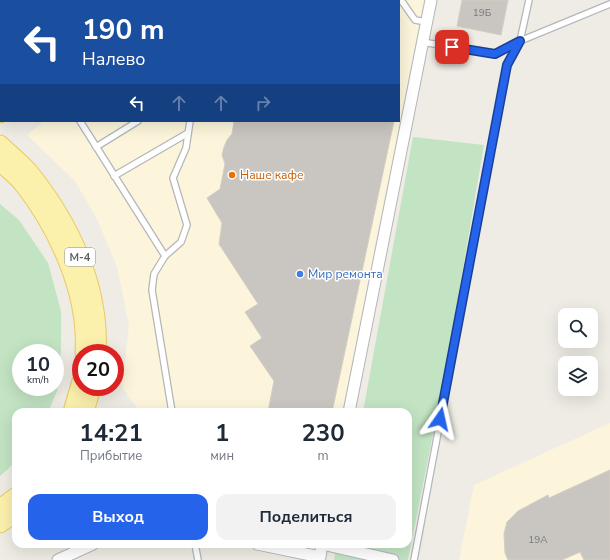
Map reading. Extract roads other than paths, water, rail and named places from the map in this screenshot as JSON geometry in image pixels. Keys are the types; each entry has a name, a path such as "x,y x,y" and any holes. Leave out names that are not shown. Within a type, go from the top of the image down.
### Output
{"main road":[{"name":"М-4","path":"0,144 26,177 55,207 78,252 91,290 96,319 97,344"},
{"path":"0,162 26,177 66,258 79,294 84,321 84,344"},
{"path":"73,408 77,396"},
{"path":"86,408 89,396"},
{"path":"0,508 12,499"},
{"path":"0,524 12,516"}],"street":[{"path":"350,408 431,0"},
{"path":"58,560 84,548"},
{"path":"274,548 319,559 321,548"},
{"path":"340,548 393,560"}],"lane":[{"path":"401,0 415,20 427,22"},
{"path":"414,560 507,65 520,41 529,0"},
{"path":"422,42 495,54 520,41 610,4"},
{"path":"81,122 165,256"},
{"path":"96,147 136,122"},
{"path":"171,408 152,290 154,274 165,256 181,242 187,225 173,178 186,148 190,122"},
{"path":"114,176 188,133"},
{"path":"196,548 198,560"}],"place":[{"name":"Наше кафе","path":"232,175"},
{"name":"Мир ремонта","path":"300,274"}]}
